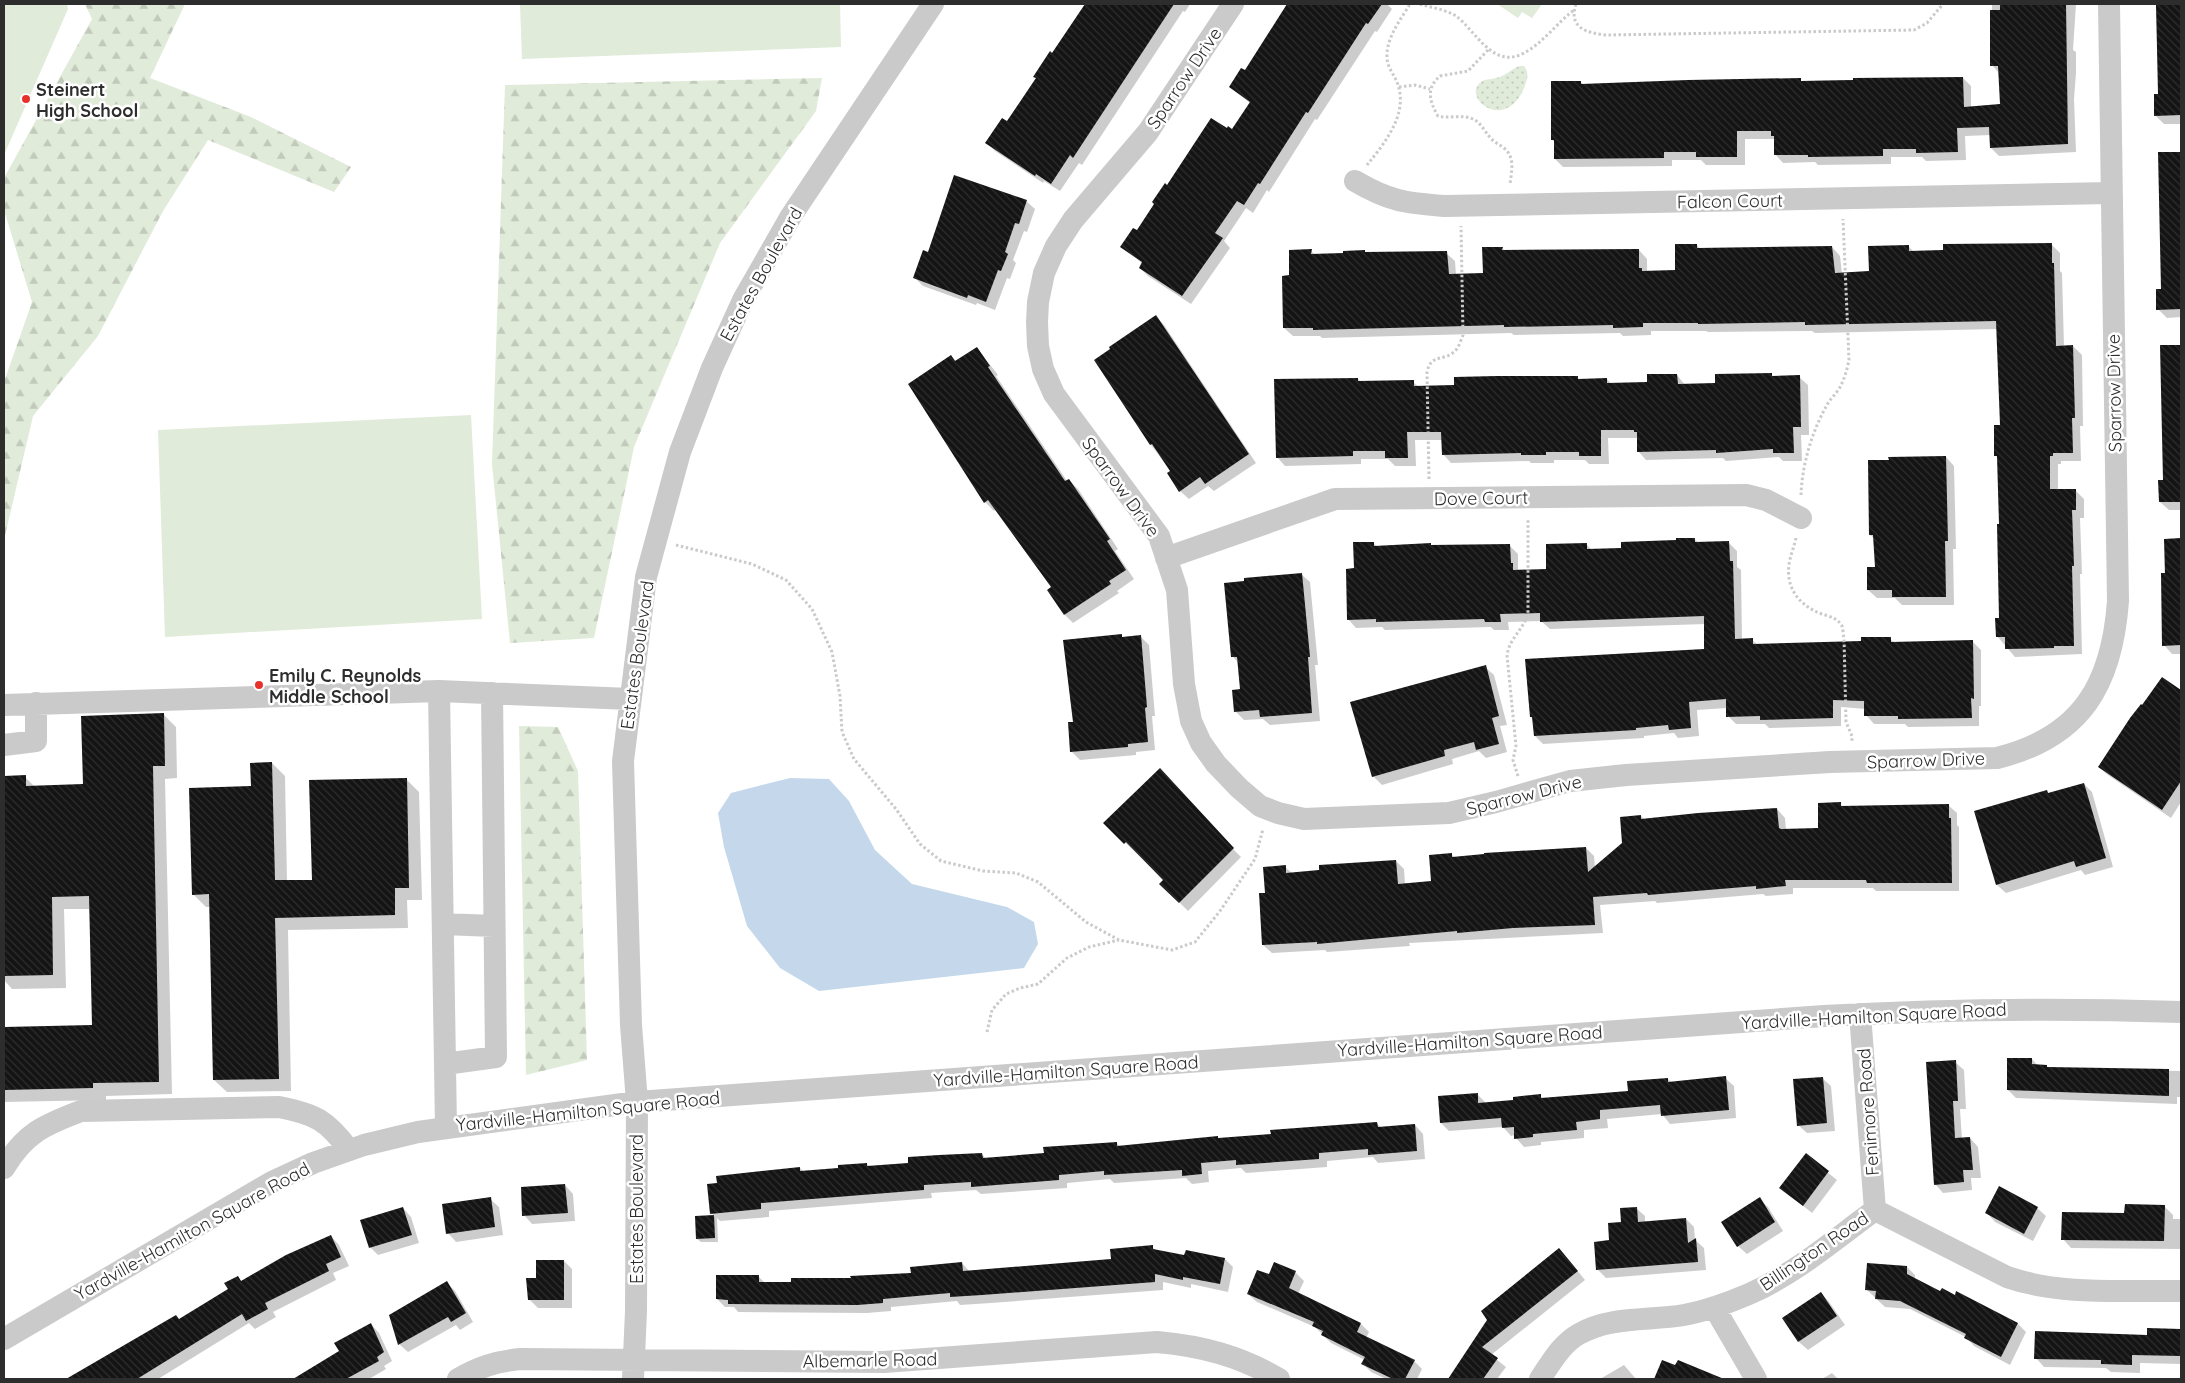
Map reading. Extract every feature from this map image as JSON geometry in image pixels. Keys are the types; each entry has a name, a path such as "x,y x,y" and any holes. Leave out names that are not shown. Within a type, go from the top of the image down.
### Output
{"street":[{"name":"Estates Boulevard","path":"634,1370 637,1102 631,1025 623,761 646,577 680,452 712,368 743,300 791,216 933,4"},
{"name":"Sparrow Drive","path":"1233,4 1148,132 1072,220 1056,246 1044,273 1038,302 1038,346 1043,369 1054,394 1159,536 1177,590 1184,684 1191,721 1201,743 1216,764 1260,806 1304,819 1449,813 1570,781 1626,775 1851,762 1997,758 2020,752 2049,738 2076,716 2095,692 2108,660 2115,634 2118,600 2109,4"},
{"name":"Falcon Court","path":"1354,181 1379,195 1407,203 1461,206 2111,193"},
{"name":"Dove Court","path":"1166,558 1335,499 1746,495 1766,500 1801,518"},
{"path":"4,705 439,691 630,699"},
{"path":"439,691 446,1128"},
{"path":"445,1064 496,1057 492,693"},
{"path":"4,745 36,741 36,703"},
{"path":"443,924 494,926"},
{"name":"Yardville-Hamilton Square Road","path":"4,1339 272,1182 313,1163 348,1150 418,1132 637,1102 1860,1014 1993,1009 2106,1009 2181,1012"},
{"name":"Fenimore Road","path":"1860,1014 1876,1210"},
{"path":"4,1168 16,1148 33,1133 54,1121 81,1111 279,1107 299,1111 333,1128 348,1150"},
{"path":"1876,1210 2007,1276 2029,1284 2053,1288 2181,1291"},
{"name":"Billington Road","path":"1540,1379 1562,1348 1578,1334 1596,1326 1684,1315 1714,1307 1750,1293 1785,1275 1876,1210"},
{"path":"1714,1307 1756,1379"},
{"name":"Albemarle Road","path":"458,1379 478,1368 501,1360 634,1370 884,1362 1157,1342 1194,1345 1229,1354 1279,1379"}],"path":[{"path":"1354,181 1394,126 1399,110 1399,87 1389,66 1387,56 1389,41 1410,4"},
{"path":"1420,4 1445,10 1455,16 1488,50 1502,56 1512,57 1532,48 1574,10"},
{"path":"1576,4 1574,10 1575,21 1580,28 1590,34 1606,35 1891,32 1914,30 1927,23 1943,4"},
{"path":"1488,50 1468,71 1440,76 1430,89 1431,104 1438,116 1445,118 1472,118 1478,122 1491,139 1511,156 1509,205"},
{"path":"1399,87 1415,86 1430,89"},
{"path":"1841,198 1849,360 1846,375 1838,391 1828,403 1812,437 1802,484 1801,518 1789,565 1789,580 1792,592 1799,601 1817,612 1833,617 1842,626 1846,722 1852,736 1851,762"},
{"path":"1429,498 1427,372 1429,364 1433,360 1447,356 1456,350 1463,335 1461,206"},
{"path":"1523,794 1517,771 1513,767 1516,746 1507,655 1509,644 1524,624 1528,613 1528,498"},
{"path":"656,540 752,564 786,580 812,609 832,652 840,696 842,732 854,759 896,809 920,844 941,861 984,871 1016,873 1038,882 1086,922 1119,940 1172,950 1195,942 1220,911 1255,859 1268,809"},
{"path":"987,1032 992,1010 1006,994 1020,988 1038,984 1047,978 1067,958 1089,947 1119,940"}],"green space":[{"path":"4,4 67,4 68,9 4,155"},
{"path":"85,4 185,4 150,78 251,117 351,167 334,192 208,140 163,211 98,336 33,416 4,540 4,382 32,302 4,210 4,178 92,19"},
{"path":"520,4 840,4 841,47 522,59"},
{"path":"1497,4 1542,4 1532,18 1522,12 1518,18"},
{"path":"1520,66 1524,66 1527,77 1524,88 1516,101 1507,108 1498,110 1482,104 1477,98 1476,91 1481,82 1503,76"},
{"path":"822,78 816,111 720,243 634,447 594,638 510,643 492,464 505,85"},
{"path":"471,415 482,619 165,637 158,430"},
{"path":"519,726 558,727 578,771 587,1060 526,1075"}],"water":[{"path":"790,778 829,779 849,801 875,850 912,884 1007,907 1034,922 1038,944 1024,968 819,991 780,968 747,926 724,847 718,813 731,793"}],"building":[{"path":"1085,4 1174,4 1073,158 1070,155 1051,184 1036,174 1035,176 985,143 1002,118 1007,121 1036,78 1033,77 1050,51 1052,53"},
{"path":"1287,4 1382,4 1368,24 1366,23 1260,184 1258,183 1244,205 1237,201 1215,233 1223,238 1182,296 1139,268 1142,262 1120,247 1133,228 1137,230 1154,204 1152,202 1165,183 1167,185 1211,118 1232,129 1250,102 1229,87 1241,68 1245,70"},
{"path":"2000,4 2066,4 2068,144 1990,148 1989,127 1957,128 1958,152 1916,153 1916,149 1883,149 1883,156 1808,157 1808,155 1774,155 1774,136 1771,136 1771,131 1737,131 1737,157 1696,157 1696,152 1664,152 1664,158 1554,159 1554,140 1551,140 1551,81 1581,81 1581,84 1688,80 1801,78 1801,81 1853,80 1853,78 1963,77 1964,107 2000,104 1998,66 1990,66 1990,10 2000,10"},
{"path":"2156,4 2181,4 2181,115 2154,116 2154,94 2158,94"},
{"path":"2158,152 2181,152 2181,309 2156,310 2156,289 2161,289"},
{"path":"954,175 1027,200 1019,224 1015,223 1005,252 1008,254 1001,271 998,270 986,302 968,295 967,298 913,278 923,250 928,252"},
{"path":"2052,243 2056,346 2073,345 2075,418 2072,418 2073,453 2053,453 2053,456 2050,456 2050,489 2076,489 2076,510 2072,510 2074,646 2005,649 2005,637 1996,637 1995,618 1999,618 1997,524 1999,524 1997,456 1994,456 1994,425 2000,425 1996,321 1805,325 1805,322 1643,323 1643,327 1613,328 1613,325 1504,327 1504,325 1313,330 1313,328 1283,328 1282,276 1289,275 1289,250 1312,249 1311,254 1365,250 1365,252 1447,251 1449,274 1483,273 1482,247 1503,247 1502,250 1639,249 1639,268 1642,268 1642,271 1675,270 1675,244 1697,244 1697,248 1832,246 1835,273 1869,271 1868,246 1909,245 1909,251 1943,250 1943,244"},
{"path":"1156,315 1249,454 1205,484 1200,477 1179,492 1167,473 1170,471 1152,444 1150,445 1094,360 1110,349 1109,347"},
{"path":"2160,345 2181,345 2181,502 2159,502 2158,480 2163,480"},
{"path":"977,347 990,366 988,367 1065,481 1069,479 1110,539 1107,541 1126,570 1109,581 1111,584 1064,615 1047,590 1051,587 988,500 984,503 908,384 951,355 955,361"},
{"path":"1772,373 1772,376 1800,375 1801,427 1793,427 1794,453 1773,453 1773,449 1716,453 1716,450 1637,452 1637,432 1634,432 1634,430 1601,430 1601,456 1579,456 1579,452 1546,452 1546,455 1521,455 1521,453 1442,455 1441,432 1407,432 1408,458 1385,458 1385,451 1353,451 1353,456 1276,458 1274,379 1358,378 1358,381 1414,380 1414,386 1454,385 1454,377 1578,376 1578,379 1607,378 1607,383 1647,382 1647,374 1677,374 1678,384 1715,383 1715,374"},
{"path":"1946,456 1948,541 1945,541 1946,597 1892,597 1892,590 1867,590 1867,567 1875,567 1873,535 1869,535 1868,460 1889,460 1888,457"},
{"path":"1676,538 1695,538 1695,542 1729,541 1730,561 1733,561 1735,639 1753,638 1753,644 1861,641 1861,637 1891,637 1891,642 1973,640 1974,699 1971,698 1972,718 1898,719 1898,716 1864,716 1864,701 1833,700 1833,718 1760,720 1760,716 1726,717 1726,699 1689,702 1691,728 1669,730 1668,725 1636,728 1636,730 1534,736 1532,717 1530,717 1525,659 1704,649 1704,616 1540,622 1540,613 1500,614 1501,622 1485,622 1484,619 1376,622 1376,619 1347,620 1346,569 1354,568 1353,542 1374,542 1374,546 1431,543 1431,545 1510,544 1513,570 1546,569 1546,544 1587,543 1587,549 1621,548 1621,542 1676,540"},
{"path":"2181,538 2181,645 2162,646 2161,573 2165,573 2164,539"},
{"path":"1302,573 1310,657 1308,657 1312,713 1260,717 1259,710 1234,712 1232,690 1240,689 1237,657 1231,657 1224,583 1244,581 1244,578"},
{"path":"1122,634 1122,637 1141,635 1148,742 1128,744 1128,747 1070,752 1068,722 1073,722 1063,640"},
{"path":"1486,665 1499,716 1492,718 1499,744 1476,750 1474,742 1444,750 1445,756 1372,777 1350,702"},
{"path":"2162,677 2181,690 2181,781 2162,810 2098,767 2130,718"},
{"path":"164,713 165,766 153,766 159,1082 93,1083 93,1088 4,1090 4,1027 92,1025 89,896 52,897 53,975 4,976 4,776 26,775 26,786 83,784 81,716"},
{"path":"272,762 275,880 312,880 309,780 407,778 409,888 395,888 395,915 275,918 279,1079 213,1080 209,894 192,895 189,788 251,786 250,763"},
{"path":"1160,768 1234,848 1179,903 1159,884 1163,880 1126,842 1124,844 1103,823"},
{"path":"2084,783 2106,858 2076,867 2074,861 1996,885 1974,811 2047,790 2048,793"},
{"path":"1841,802 1841,806 1949,804 1952,883 1867,883 1866,880 1785,880 1786,886 1756,889 1756,886 1648,895 1647,893 1593,897 1595,925 1513,928 1457,933 1457,931 1317,944 1317,942 1262,945 1259,893 1265,893 1263,867 1286,865 1286,873 1319,870 1319,865 1396,860 1398,884 1431,881 1429,855 1452,853 1452,857 1484,853 1586,847 1588,872 1622,843 1620,817 1641,815 1641,819 1777,808 1779,828 1781,829 1818,828 1818,803"},
{"path":"2007,1058 2032,1058 2032,1064 2047,1065 2047,1067 2169,1069 2169,1096 2007,1090"},
{"path":"1956,1060 1958,1101 1953,1101 1955,1138 1970,1137 1973,1170 1963,1170 1964,1182 1934,1185 1926,1062"},
{"path":"1726,1076 1729,1110 1661,1116 1660,1105 1600,1110 1600,1119 1576,1122 1577,1130 1533,1134 1533,1137 1514,1139 1514,1127 1502,1128 1501,1118 1440,1123 1438,1096 1478,1093 1478,1103 1513,1100 1513,1097 1541,1094 1541,1098 1628,1091 1627,1081 1668,1078 1668,1082"},
{"path":"1823,1077 1827,1123 1797,1126 1793,1079"},
{"path":"1377,1122 1378,1127 1415,1124 1417,1151 1368,1155 1368,1149 1319,1153 1319,1159 1236,1165 1236,1160 1201,1163 1202,1174 1182,1176 1182,1170 1104,1175 1104,1171 1059,1175 1059,1180 971,1187 971,1182 924,1185 924,1190 761,1203 761,1209 710,1214 707,1184 717,1183 716,1176 800,1167 800,1171 838,1168 838,1165 867,1163 867,1166 908,1163 908,1157 982,1153 983,1158 1044,1153 1043,1147 1117,1142 1117,1146 1218,1136 1218,1138 1271,1134 1270,1130"},
{"path":"1806,1153 1829,1171 1803,1206 1779,1188"},
{"path":"565,1184 568,1213 522,1216 521,1187"},
{"path":"1999,1186 2038,1207 2024,1234 1985,1213"},
{"path":"491,1197 495,1227 446,1234 442,1204"},
{"path":"1760,1197 1775,1222 1737,1247 1721,1222"},
{"path":"2125,1204 2165,1205 2164,1241 2061,1240 2062,1212 2124,1213"},
{"path":"403,1207 412,1235 369,1248 360,1220"},
{"path":"1637,1207 1638,1222 1686,1218 1688,1243 1696,1238 1698,1262 1596,1270 1594,1242 1609,1240 1608,1223 1621,1222 1620,1208"},
{"path":"714,1215 715,1238 696,1239 695,1216"},
{"path":"331,1235 341,1257 326,1264 329,1271 265,1303 268,1309 246,1321 242,1314 137,1379 66,1379 176,1315 179,1319 228,1289 224,1283 238,1276 241,1281 286,1255"},
{"path":"1153,1245 1153,1249 1184,1255 1186,1250 1225,1258 1220,1284 1183,1277 1183,1280 1155,1274 1155,1282 950,1297 950,1293 883,1299 883,1303 857,1305 728,1304 728,1300 716,1299 716,1275 759,1275 759,1282 791,1282 791,1278 851,1278 850,1276 911,1273 910,1267 962,1262 963,1271 1111,1259 1110,1249"},
{"path":"1559,1248 1578,1271 1482,1347 1498,1358 1483,1379 1448,1379 1487,1320 1481,1311"},
{"path":"536,1260 564,1260 564,1300 528,1300 526,1278 536,1278"},
{"path":"1274,1262 1296,1271 1289,1288 1361,1323 1357,1332 1415,1360 1405,1379 1393,1379 1361,1364 1365,1357 1321,1335 1323,1331 1312,1326 1314,1322 1247,1294 1257,1270 1269,1274"},
{"path":"1867,1263 1907,1266 1907,1274 1940,1291 1942,1288 1955,1295 1956,1291 2018,1323 2001,1357 1964,1338 1966,1334 1900,1301 1875,1299 1876,1291 1865,1290"},
{"path":"447,1281 466,1313 451,1322 448,1317 398,1345 389,1315"},
{"path":"1821,1292 1837,1316 1798,1342 1782,1318"},
{"path":"371,1323 384,1352 377,1357 379,1361 346,1379 293,1379 339,1351 334,1343"},
{"path":"2147,1328 2181,1329 2181,1356 2132,1355 2132,1365 2101,1364 2101,1360 2034,1359 2035,1331 2147,1335"},
{"path":"1662,1360 1675,1365 1678,1360 1724,1379 1654,1379"}],"place":[{"name":"Steinert High School","path":"26,99"},
{"name":"Emily C. Reynolds Middle School","path":"259,685"}]}
